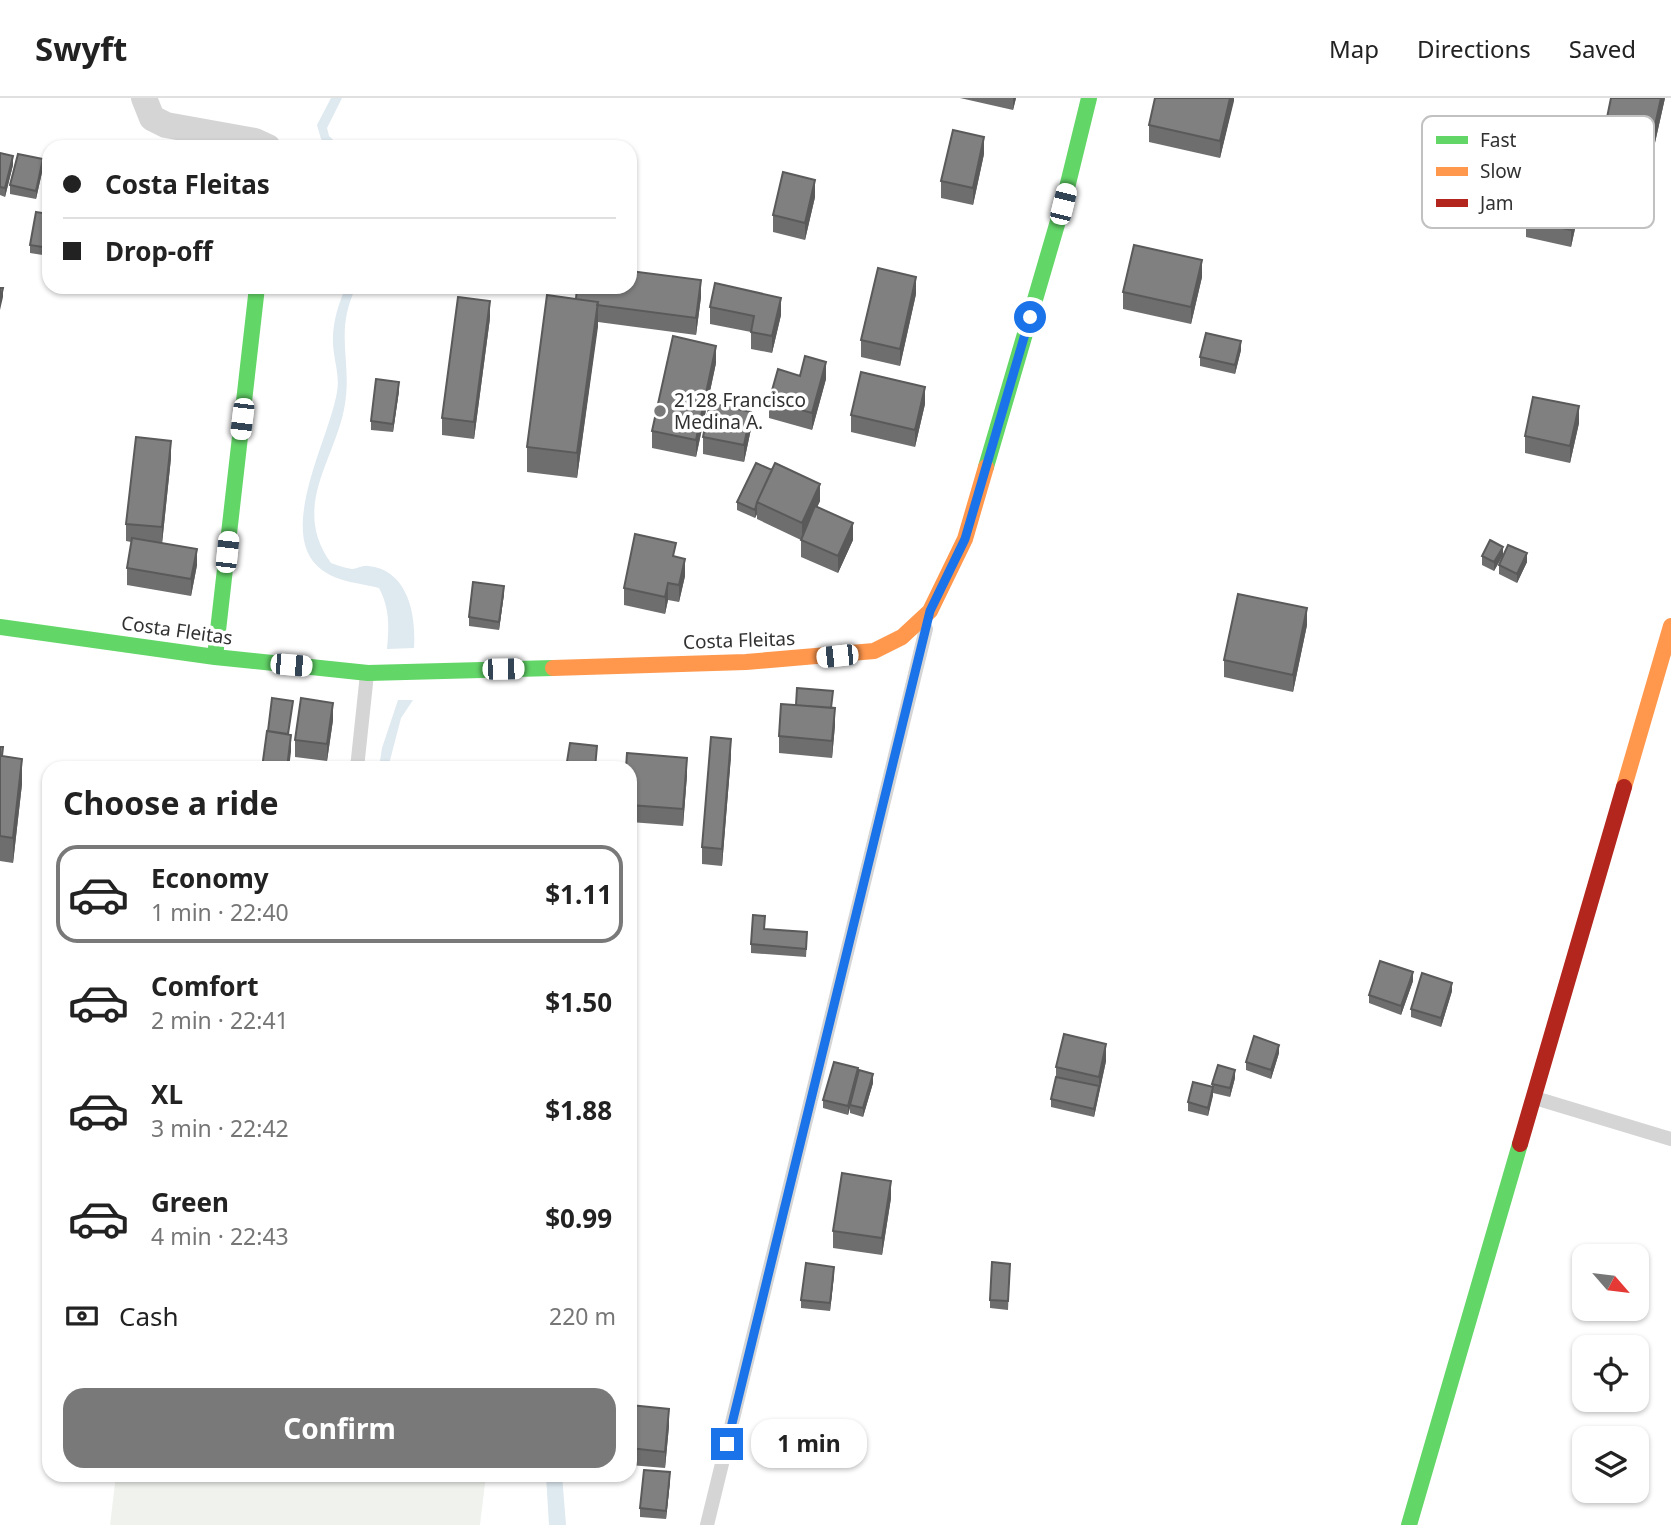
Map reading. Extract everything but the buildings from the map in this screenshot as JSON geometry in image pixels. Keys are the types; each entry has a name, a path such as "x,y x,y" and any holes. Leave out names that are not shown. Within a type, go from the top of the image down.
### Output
{"main road":[{"name":"Costa Fleitas","path":"0,627 215,657 368,673 820,658 874,651 902,637 930,611 965,539 1056,229 1089,98"},
{"path":"215,657 256,294"},
{"path":"1409,1525 1671,626"}],"street":[{"path":"144,98 152,118 166,125 250,140"}],"lane":[{"path":"708,1525 930,611"},
{"path":"358,761 368,673"},
{"path":"1534,1098 1671,1139"}],"shaded area":[{"path":"331,98 342,98 327,128 333,140 322,140 317,125"},
{"path":"343,294 353,294 346,318 345,404 315,502 319,542 331,563 352,569 366,566 382,569 393,576 407,596 411,609 414,648 387,649 388,618 379,588 342,580 322,570 309,554 303,534 309,485 337,392 333,329"},
{"path":"398,700 413,700 401,718 390,761 380,761"},
{"path":"115,1482 485,1482 480,1525 110,1525"},
{"path":"546,1482 563,1482 566,1525 549,1525"}],"traffic: fast":[{"path":"986,467 1063,204 1089,98"},
{"path":"215,657 256,294"},
{"path":"0,627 215,657 368,673 553,668"},
{"path":"1409,1525 1520,1144"}],"traffic: slow":[{"path":"553,668 746,662 874,651 902,637 930,611 965,539 986,467"},
{"path":"1624,787 1671,626"}],"traffic: jam":[{"path":"1520,1144 1624,787"}],"place":[{"name":"2128 Francisco Medina A.","path":"660,411"}],"route":[{"path":"727,1444 930,611 965,539 1030,317"}]}
